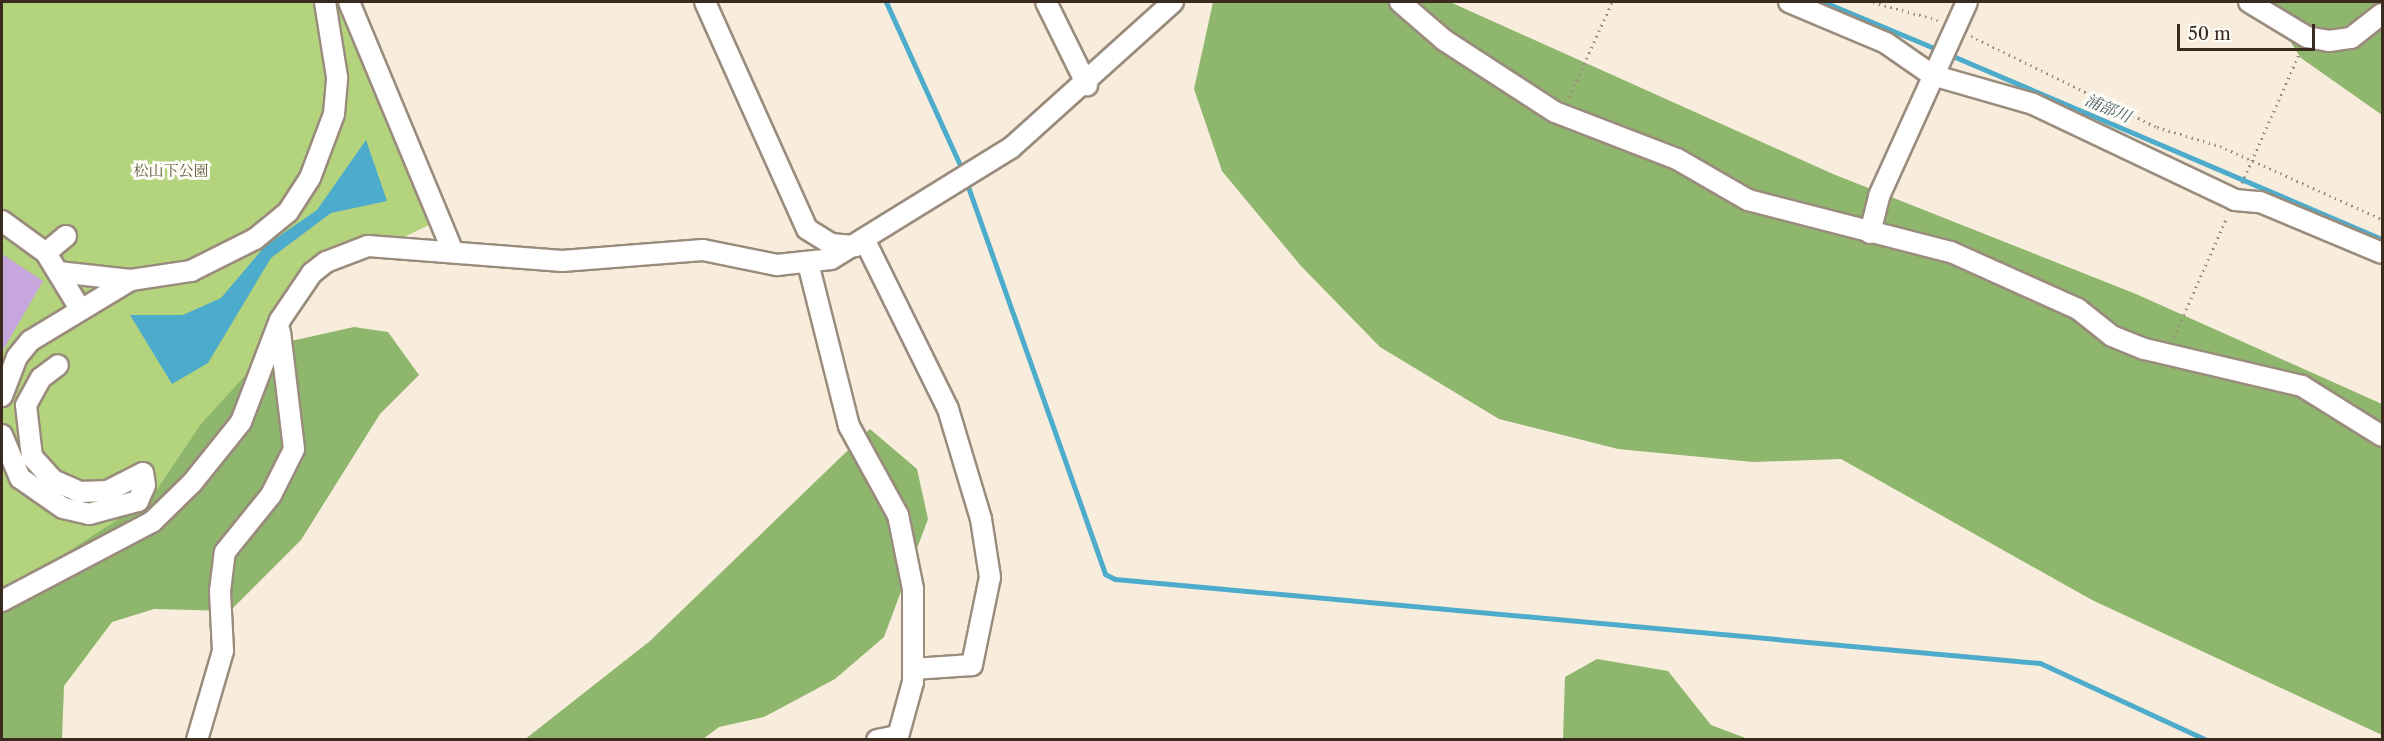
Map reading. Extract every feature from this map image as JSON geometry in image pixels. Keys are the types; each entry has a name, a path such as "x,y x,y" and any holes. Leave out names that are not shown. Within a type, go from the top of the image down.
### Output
{"street":[{"path":"58,273 131,280 190,271 255,239 288,212 310,178 334,114 337,77 325,2"},
{"path":"349,2 453,252"},
{"path":"705,2 807,230 831,244 861,244"},
{"path":"1046,2 1087,85"},
{"path":"2,601 152,522 192,483 241,422 280,320 312,273 346,252 368,246 562,261 703,250 777,265 808,264 861,244 1011,148 1087,85 1173,2"},
{"path":"1400,2 1444,40 1561,115 1677,159 1748,200 1951,252 2078,309 2112,336 2145,349 2302,386 2382,436"},
{"path":"1789,2 1886,44 1932,75 2033,104 2235,200 2260,202 2382,254"},
{"path":"1870,233 1879,196 1966,2"},
{"path":"2249,2 2307,37 2329,41 2351,38 2382,14"},
{"path":"2,222 46,253 79,307"},
{"path":"46,253 66,236"},
{"path":"861,244 948,409 981,519 990,577 972,666 914,669"},
{"path":"808,264 849,426 898,515 913,589 914,669 897,738 877,740"},
{"path":"2,396 16,357 34,338 79,307 131,280"},
{"path":"196,740 223,651 220,591 225,552 271,495 294,449 280,365 280,320"},
{"path":"2,435 27,483 66,499 32,457 25,419 40,378 34,338"},
{"path":"40,378 58,365"},
{"path":"27,483 41,469"}],"path":[{"path":"1561,115 1612,2"},
{"path":"1873,2 1955,27 2157,127 2220,146 2382,219"}],"green space":[{"name":"松山下公園","path":"2,2 337,2 430,208 431,224 400,239 349,246 281,300 256,361 184,480 37,574 2,590"},
{"path":"1213,2 1450,2 1833,174 2136,294 2382,404 2382,735 2092,600 1841,459 1753,462 1618,449 1499,419 1380,347 1301,266 1222,171 1194,89"},
{"path":"2246,2 2382,2 2382,115 2301,58 2273,15"},
{"path":"354,327 388,332 419,375 380,414 301,540 230,611 154,609 112,622 64,686 62,739 2,740 2,595 152,497 201,424 273,345"},
{"path":"870,429 917,469 928,519 884,637 835,679 764,717 719,727 703,739 524,740 650,641"},
{"path":"1597,659 1668,671 1711,725 1748,739 1563,739 1565,677"}],"water":[{"path":"366,140 387,201 331,213 271,258 208,363 172,384 130,315 183,315 221,298 265,246 317,210"}],"building":[{"path":"2,254 43,281 2,352"}],"waterway":[{"path":"886,2 963,172"},
{"name":"浦部川","path":"1824,2 1939,50"},
{"name":"浦部川","path":"1948,54 2382,239"},
{"path":"966,181 1105,574 1115,579 2040,663 2207,740"}]}
